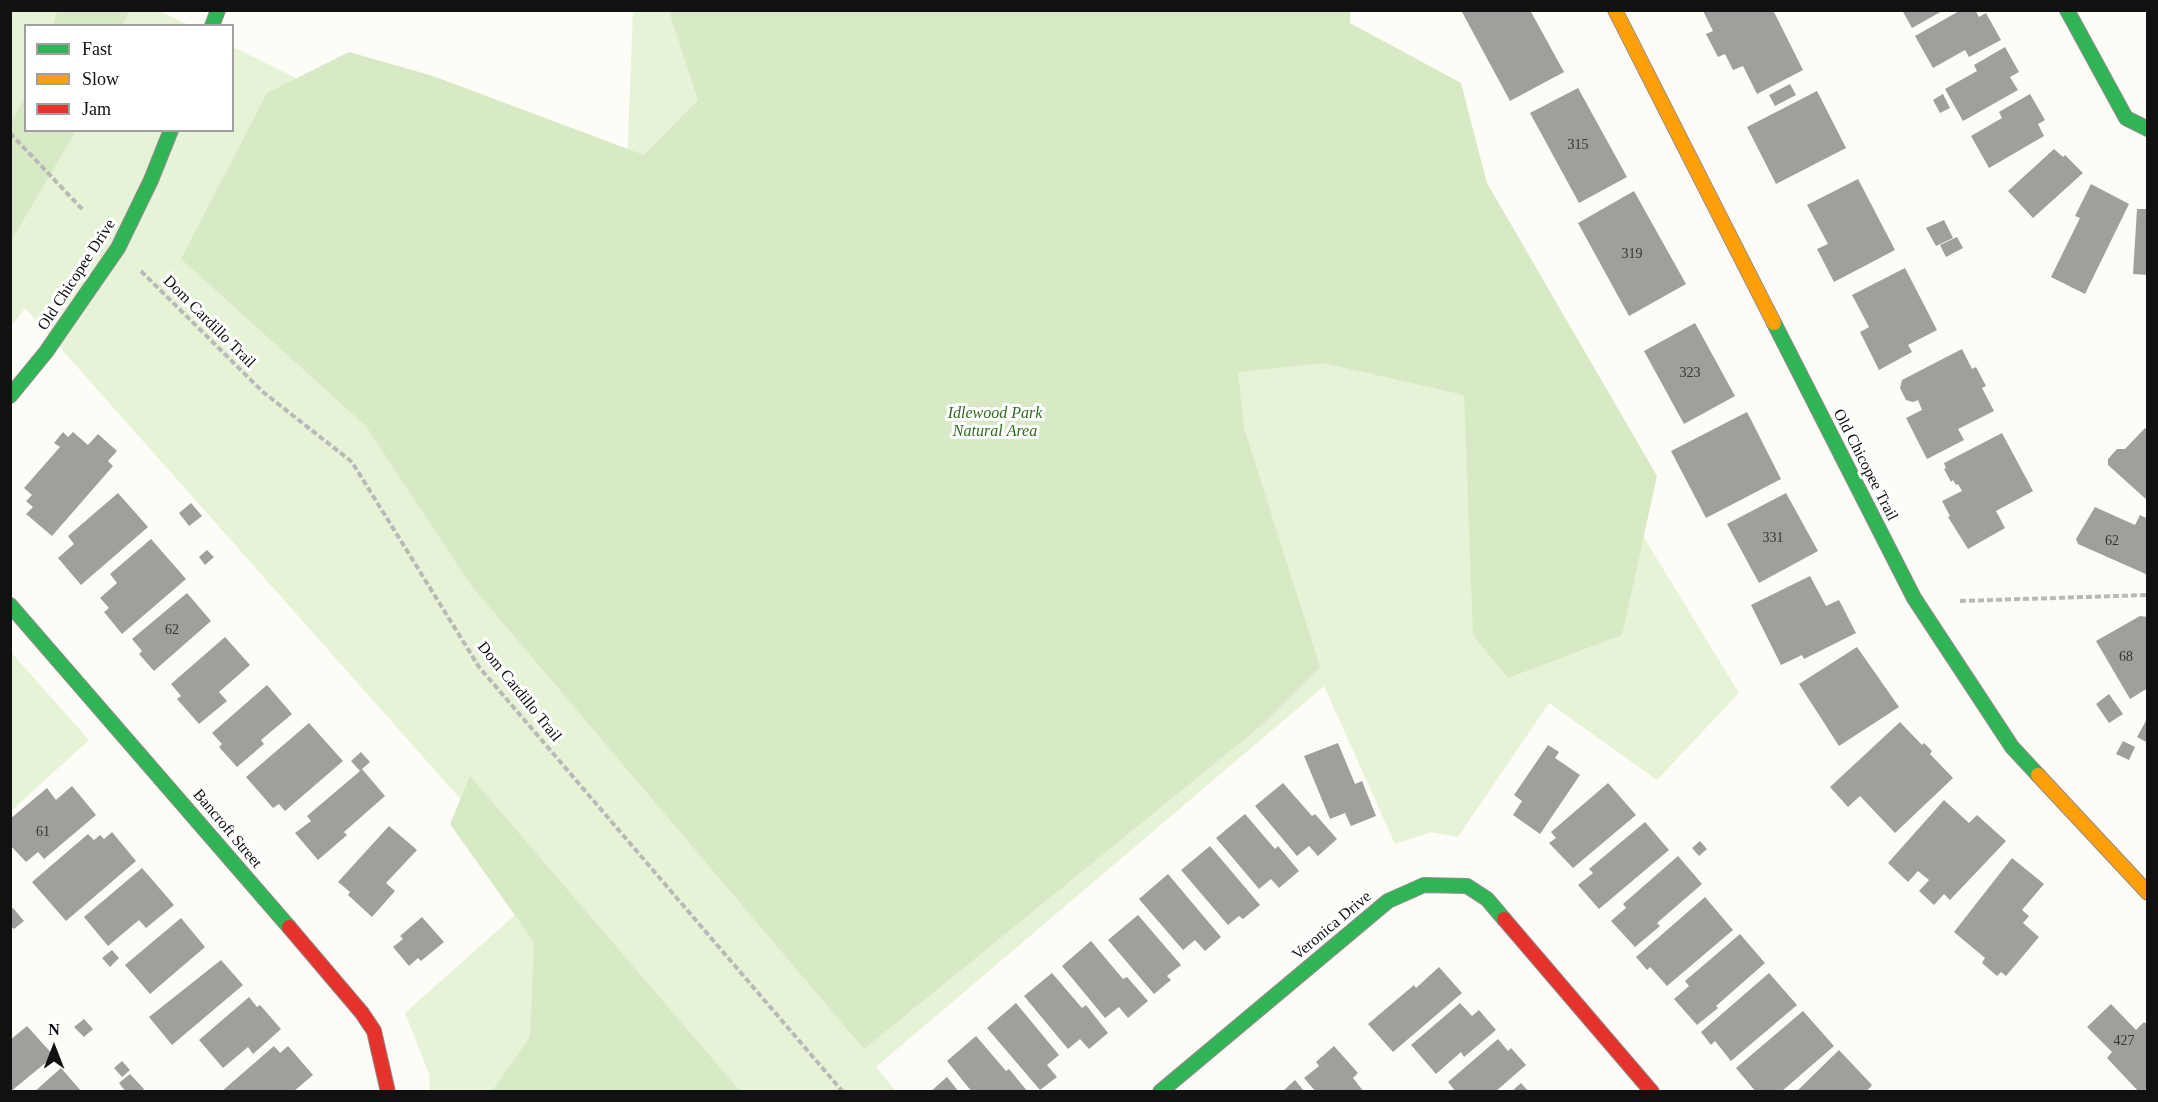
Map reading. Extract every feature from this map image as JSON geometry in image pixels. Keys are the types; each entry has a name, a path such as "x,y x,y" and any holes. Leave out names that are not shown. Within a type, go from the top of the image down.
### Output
{"street":[{"name":"Old Chicopee Trail","path":"1615,10 1914,598 2012,747 2148,893"},
{"path":"2067,10 2126,118 2148,129"},
{"name":"Old Chicopee Drive","path":"10,396 46,352 118,248 151,180 170,132"},
{"name":"Bancroft Street","path":"10,606 115,723 362,1013 378,1042 388,1092"},
{"name":"Veronica Drive","path":"1160,1092 1388,901 1424,885 1444,884 1467,886 1487,899 1652,1092"}],"path":[{"path":"10,133 84,211"},
{"name":"Dom Cardillo Trail","path":"137,267 263,392 352,462 479,667 843,1092"},
{"path":"1960,601 2148,595"}],"green space":[{"path":"57,10 129,10 123,24 53,24"},
{"name":"Idlewood Park Natural Area","path":"11,11 159,11 187,24 24,24 24,132 234,132 234,47 624,240 633,11 1322,11 1739,693 1657,780 1549,703 1458,837 1431,832 1395,844 1324,686 876,1067 896,1091 430,1091 429,1074 405,1013 542,891 25,308 11,327"},
{"name":"Idlewood Park Natural Area","path":"669,11 1350,11 1350,23 1461,83 1487,183 1657,476 1622,635 1508,678 1473,635 1464,395 1324,363 1238,372 1244,428 1320,667 1263,724 864,1049 470,584 366,426 181,259 267,93 349,52 433,76 644,155 698,100"},
{"path":"24,101 24,132 75,132 11,241 11,121"},
{"path":"10,651 89,740 11,811 10,811"},
{"path":"470,776 740,1091 492,1091 530,1037 534,942 450,824"}],"building":[{"path":"1464,10 1530,10 1564,72 1510,101 1462,12"},
{"path":"1773,10 1803,70 1757,94 1743,66 1733,70 1725,54 1718,57 1706,34 1713,31 1703,11"},
{"path":"1902,10 1944,10 1912,28"},
{"path":"1961,10 1975,10 1979,17 1986,13 2001,40 1969,57 1965,50 1933,68 1915,36"},
{"path":"2005,47 2019,72 2010,77 2018,90 1963,121 1945,89 1977,71 1974,65"},
{"path":"1790,84 1796,95 1775,106 1769,95"},
{"path":"1578,88 1627,177 1579,203 1530,113"},
{"path":"1817,91 1846,148 1776,184 1747,127"},
{"path":"1943,94 1950,108 1940,113 1933,100"},
{"path":"2030,94 2045,120 2038,124 2044,136 1989,168 1971,136 2002,118 1999,112"},
{"path":"2054,149 2063,157 2065,155 2083,173 2033,218 2008,191"},
{"path":"1858,179 1895,250 1834,282 1817,249 1828,244 1807,205"},
{"path":"2091,184 2129,204 2085,294 2051,277 2080,218 2075,216"},
{"path":"1634,191 1686,284 1629,316 1578,223"},
{"path":"2137,209 2148,209 2148,275 2133,274"},
{"path":"1944,220 1953,238 1936,246 1926,228"},
{"path":"1957,237 1963,248 1946,257 1940,245"},
{"path":"1905,268 1937,330 1908,345 1912,352 1879,370 1860,332 1869,327 1852,295"},
{"path":"1695,323 1735,396 1684,424 1644,351"},
{"path":"1962,349 1972,369 1976,367 1986,386 1982,388 1994,411 1958,429 1964,440 1927,459 1906,418 1922,410 1918,400 1913,402 1906,400 1900,388 1902,380"},
{"path":"1747,412 1781,479 1706,518 1671,451"},
{"path":"2145,428 2148,430 2148,501 2108,465 2108,459 2117,449 2125,449"},
{"path":"63,432 68,437 73,432 88,445 98,434 117,451 108,461 113,466 52,536 26,514 33,507 26,501 32,495 24,488 60,447 54,443"},
{"path":"2002,433 2033,491 1996,511 2005,528 1968,549 1948,517 1950,516 1942,501 1962,491 1958,484 1956,485 1953,480 1951,482 1944,469 1946,468 1944,463"},
{"path":"118,493 148,527 81,585 58,558 74,544 68,536"},
{"path":"1786,493 1818,551 1759,583 1727,524"},
{"path":"191,503 202,516 189,526 179,513"},
{"path":"2095,507 2135,525 2140,515 2148,519 2148,575 2078,544 2076,539"},
{"path":"151,539 186,579 122,634 104,612 109,608 100,598 117,583 110,574"},
{"path":"207,550 214,557 205,565 199,557"},
{"path":"1810,576 1826,606 1839,600 1856,633 1804,659 1802,655 1781,665 1751,605"},
{"path":"187,593 211,621 154,671 139,654 142,651 132,639"},
{"path":"2140,616 2148,617 2148,688 2130,699 2096,641"},
{"path":"225,637 250,665 219,692 227,701 199,724 177,699 181,696 171,684"},
{"path":"1857,647 1899,707 1839,746 1799,684"},
{"path":"267,685 292,714 261,740 264,744 237,767 219,747 222,744 212,733"},
{"path":"2109,694 2123,714 2109,723 2096,704"},
{"path":"2148,717 2148,743 2137,737"},
{"path":"1900,722 1922,745 1924,743 1932,751 1930,754 1953,778 1895,833 1860,796 1848,807 1830,787"},
{"path":"309,723 343,761 285,811 279,804 273,808 246,777"},
{"path":"2123,741 2135,747 2129,760 2116,754"},
{"path":"1338,743 1355,784 1362,781 1376,816 1351,826 1345,813 1330,819 1304,756"},
{"path":"1548,745 1559,752 1555,758 1580,775 1540,834 1513,815 1522,801 1514,795"},
{"path":"361,752 370,762 362,769 385,796 344,832 347,835 318,860 295,833 311,821 307,816 360,771 351,761"},
{"path":"1283,783 1312,816 1315,814 1337,839 1318,856 1309,846 1297,856 1255,806"},
{"path":"1608,783 1636,815 1573,868 1549,843 1556,838 1551,832"},
{"path":"72,786 96,815 44,859 38,852 26,862 10,845 10,819 47,788 56,800"},
{"path":"1944,800 1969,823 1977,815 2006,841 1950,900 1944,894 1934,905 1919,891 1929,880 1918,871 1908,882 1888,863"},
{"path":"1245,814 1275,849 1278,846 1299,871 1279,888 1271,879 1259,889 1216,838"},
{"path":"1645,822 1669,850 1599,909 1578,885 1593,873 1589,869"},
{"path":"389,826 417,850 386,883 395,891 372,917 348,895 350,892 338,882"},
{"path":"112,832 136,861 66,921 32,882 88,834 94,840 100,835 104,839"},
{"path":"1700,841 1707,849 1699,856 1692,848"},
{"path":"1210,846 1260,905 1243,919 1239,916 1228,925 1181,870"},
{"path":"1678,856 1702,884 1657,923 1660,926 1635,947 1611,921 1626,908 1623,904"},
{"path":"2012,858 2044,884 2022,910 2029,916 2023,923 2039,937 2006,976 2001,972 1997,976 1982,963 1985,958 1954,932"},
{"path":"142,868 174,905 146,928 139,920 108,946 84,917"},
{"path":"1168,874 1221,937 1205,951 1195,940 1183,950 1139,899"},
{"path":"1705,897 1733,930 1667,986 1650,967 1647,970 1636,957"},
{"path":"13,908 24,921 14,929 10,926 10,910"},
{"path":"1138,915 1181,965 1167,976 1171,980 1154,994 1108,940"},
{"path":"422,917 444,942 421,961 418,958 409,966 393,947 403,939 400,936"},
{"path":"181,918 205,947 150,994 125,965"},
{"path":"1740,934 1765,963 1697,1025 1674,999 1689,986 1685,981"},
{"path":"1091,941 1123,979 1127,977 1148,1001 1128,1018 1119,1007 1105,1018 1062,966"},
{"path":"112,950 119,958 110,967 102,958"},
{"path":"221,960 243,985 172,1045 149,1017"},
{"path":"1439,967 1462,993 1393,1052 1368,1024 1414,985 1416,988"},
{"path":"1052,973 1082,1008 1086,1005 1108,1033 1089,1049 1080,1039 1068,1049 1024,996"},
{"path":"1769,973 1797,1005 1731,1061 1715,1041 1711,1045 1701,1032"},
{"path":"249,997 257,1007 260,1005 281,1029 253,1054 248,1047 223,1068 199,1040"},
{"path":"1016,1003 1059,1055 1047,1065 1057,1077 1040,1090 987,1028"},
{"path":"1460,1003 1472,1016 1479,1010 1496,1030 1464,1057 1461,1052 1436,1074 1411,1045"},
{"path":"2111,1004 2136,1030 2144,1022 2148,1025 2148,1087 2143,1092 2139,1092 2107,1058 2112,1052 2087,1027"},
{"path":"1803,1011 1834,1046 1781,1092 1756,1092 1736,1068"},
{"path":"84,1019 93,1029 84,1037 74,1027"},
{"path":"27,1026 54,1056 10,1092 10,1040"},
{"path":"976,1036 1006,1071 1009,1069 1028,1092 972,1092 947,1061"},
{"path":"1498,1039 1508,1051 1511,1048 1526,1065 1495,1092 1456,1092 1448,1082"},
{"path":"274,1046 280,1053 288,1046 313,1075 293,1092 221,1092"},
{"path":"1334,1046 1358,1073 1353,1078 1364,1092 1316,1092 1304,1078 1319,1066 1316,1062"},
{"path":"1839,1050 1872,1085 1866,1092 1796,1092"},
{"path":"122,1061 130,1070 122,1077 114,1068"},
{"path":"61,1068 82,1092 34,1092"},
{"path":"130,1074 144,1089 141,1092 126,1092 119,1083"},
{"path":"947,1077 959,1092 930,1092"},
{"path":"1295,1080 1305,1092 1282,1092"},
{"path":"1521,1083 1529,1092 1511,1092"}],"traffic: fast":[{"path":"213,24 218,10"},
{"path":"2067,10 2126,118 2148,129"},
{"path":"10,396 46,352 118,248 151,180 170,132"},
{"path":"1774,323 1914,598 2012,747 2038,775"},
{"path":"10,605 289,927"},
{"path":"1160,1092 1388,901 1424,885 1467,886 1487,899 1504,919"}],"traffic: slow":[{"path":"1615,10 1774,323"},
{"path":"2038,775 2148,893"}],"traffic: jam":[{"path":"1504,919 1652,1092"},
{"path":"289,927 362,1013 374,1031 388,1092"}]}
